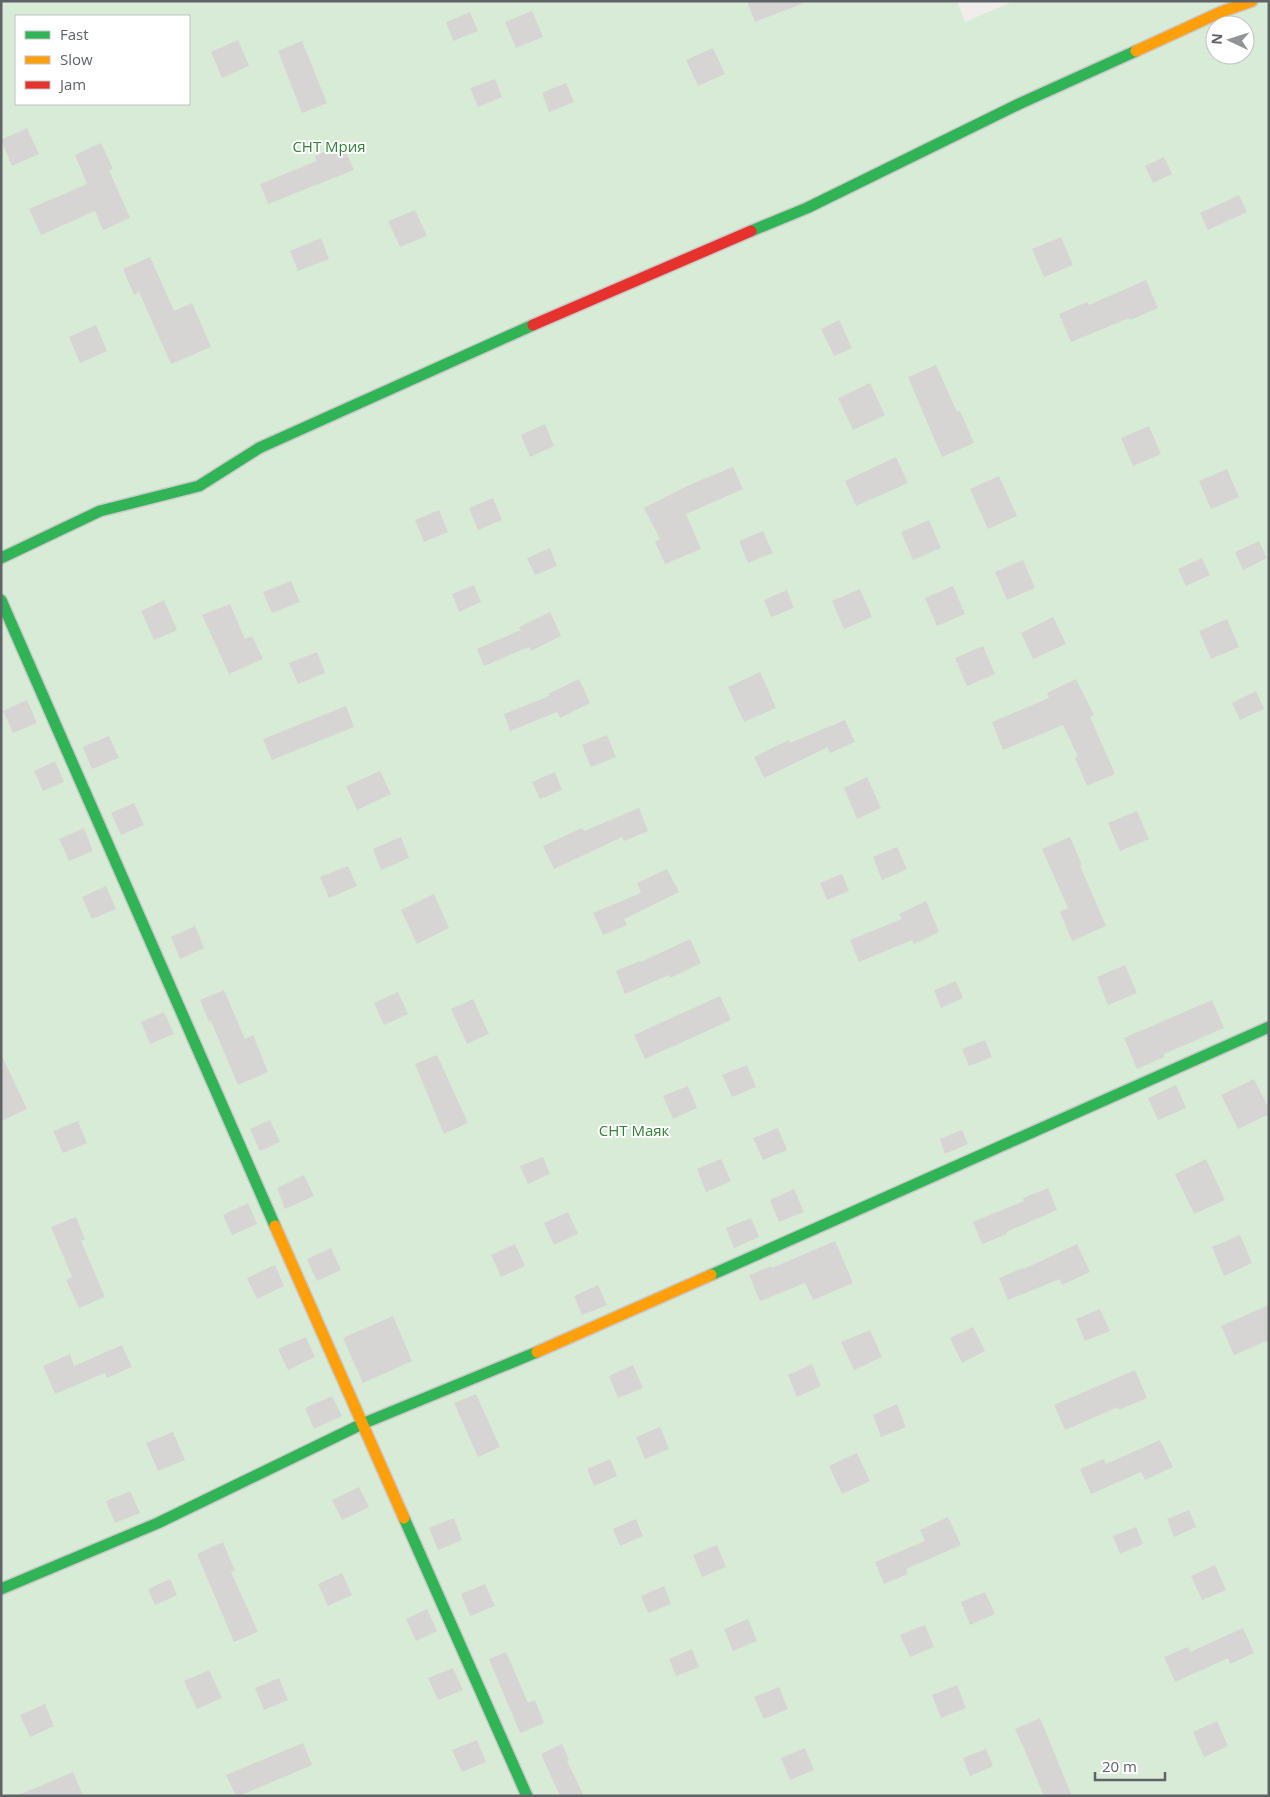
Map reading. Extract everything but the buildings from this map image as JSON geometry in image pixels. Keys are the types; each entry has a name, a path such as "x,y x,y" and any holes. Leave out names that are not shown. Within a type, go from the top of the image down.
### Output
{"street":[{"path":"1,558 100,511 199,486 259,448 605,293 807,208 1020,103 1221,12 1252,1"},
{"path":"1,600 527,1796"},
{"path":"1,1589 158,1524 362,1424 581,1333 1269,1027"}],"green space":[{"name":"СНТ Маяк","path":"1,1 957,1 965,22 1014,1 1269,1 1269,1796 1,1796"}],"traffic: fast":[{"path":"751,231 807,208 1021,103 1136,51"},
{"path":"1,558 100,511 199,486 259,448 533,325"},
{"path":"1,600 275,1226"},
{"path":"711,1275 1269,1027"},
{"path":"1,1589 158,1523 362,1424 537,1352"},
{"path":"404,1518 527,1796"}],"traffic: slow":[{"path":"1136,51 1221,12 1252,1"},
{"path":"275,1226 404,1518"},
{"path":"537,1352 711,1275"}],"traffic: jam":[{"path":"533,325 751,231"}],"park label":[{"name":"СНТ Мрия","path":"329,146"}]}
